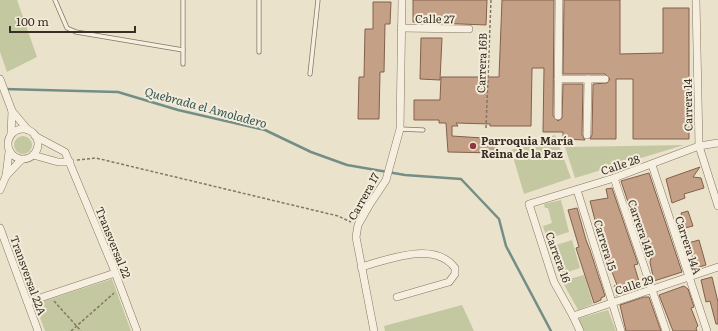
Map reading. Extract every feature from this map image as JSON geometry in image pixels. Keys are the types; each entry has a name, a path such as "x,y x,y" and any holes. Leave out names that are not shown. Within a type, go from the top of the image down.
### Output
{"street":[{"name":"Carrera 17","path":"374,331 356,237 358,225 386,180 400,129 402,0"},
{"path":"558,116 559,0"},
{"name":"Carrera 14","path":"696,0 699,146 718,206"},
{"name":"Calle 27","path":"401,28 469,30"},
{"path":"0,79 12,111 28,130 36,136 38,146 33,155"},
{"path":"558,79 605,79"},
{"path":"587,135 588,79"},
{"path":"0,190 6,176 9,152 7,143 11,134 12,111"},
{"path":"11,134 19,129 28,130"},
{"name":"Transversal 22","path":"36,136 63,150 70,162 137,331"},
{"name":"Calle 28","path":"529,204 614,178 652,165 699,146 718,143"},
{"path":"9,152 12,156 21,160"},
{"path":"6,176 21,160 33,155 58,162 70,162"},
{"name":"Carrera 14A","path":"652,165 707,331"},
{"name":"Carrera 14B","path":"614,178 666,331"},
{"name":"Carrera 15","path":"577,190 621,331"},
{"name":"Carrera 16","path":"529,204 554,282 573,316"},
{"name":"Transversal 22A","path":"0,228 38,331"},
{"path":"361,267 410,254 420,253 445,259 454,268 455,274 449,282 396,297"},
{"name":"Calle 29","path":"573,316 718,267"},
{"path":"28,302 115,273"},
{"path":"573,316 580,331"}],"lane":[{"path":"55,0 67,28 76,32 183,50"},
{"path":"183,64 184,0"},
{"path":"259,0 259,52"},
{"path":"310,74 318,0"},
{"path":"400,129 423,130"}],"path":[{"name":"Carrera 16B","path":"486,128 491,0"},
{"path":"70,162 81,158 96,158 338,216 358,225"},
{"path":"71,331 120,287"},
{"path":"49,295 81,331"}],"green space":[{"path":"0,0 17,0 37,57 7,72 0,52"},
{"path":"555,135 571,178 524,194 511,150"},
{"path":"23,136 29,139 32,145 29,151 23,154 17,151 14,145 17,139"},
{"path":"684,145 575,178 565,147"},
{"path":"561,200 569,232 547,239 543,226 552,223 548,208 545,208 544,204"},
{"path":"572,240 580,268 559,275 550,247"},
{"path":"584,275 593,304 578,310 562,281"},
{"path":"112,279 131,331 45,331 35,304"},
{"path":"462,305 474,331 385,331 384,326"},
{"path":"608,310 616,331 582,331 577,319"}],"building":[{"path":"413,0 487,0 486,25 413,22"},
{"path":"502,0 554,0 553,116 558,121 562,118 563,84 583,84 582,135 585,140 563,139 563,132 543,132 544,68 532,68 531,126 490,126 490,124 456,123 458,126 452,126 452,136 498,139 497,153 448,152 446,123 439,123 439,120 414,120 414,100 440,100 441,77 499,77"},
{"path":"564,0 620,0 620,54 663,53 663,8 689,8 689,139 633,139 633,79 616,79 616,139 590,139 592,135 593,84 607,83 610,79 605,74 563,74"},
{"path":"373,2 391,2 390,24 385,24 384,72 380,72 379,119 358,119 359,77 364,77 365,29 373,29"},
{"path":"421,38 442,38 440,80 420,79"},
{"path":"700,167 693,177 701,178 704,188 684,194 685,198 672,203 666,179"},
{"path":"649,173 682,272 654,281 650,262 654,247 644,250 621,181"},
{"path":"612,188 638,264 634,265 641,288 617,296 614,286 617,285 601,243 590,201 608,198 606,189"},
{"path":"577,208 605,296 601,298 601,300 594,303 576,248 579,247 568,210"},
{"path":"688,211 693,226 685,228 681,213"},
{"path":"699,240 706,265 696,268 688,243"},
{"path":"712,277 718,302 718,324 716,324 710,301 706,302 701,280"},
{"path":"684,286 688,289 694,307 691,308 698,326 696,328 697,331 673,331 659,295"},
{"path":"644,297 649,297 661,331 626,331 620,305"}],"waterway":[{"name":"Quebrada el Amoladero","path":"4,89 118,92 178,110 265,130 311,152 347,165 405,175 461,179 499,219 506,246 551,331"}],"place":[{"name":"Parroquia María Reina de la Paz","path":"473,146"}]}
